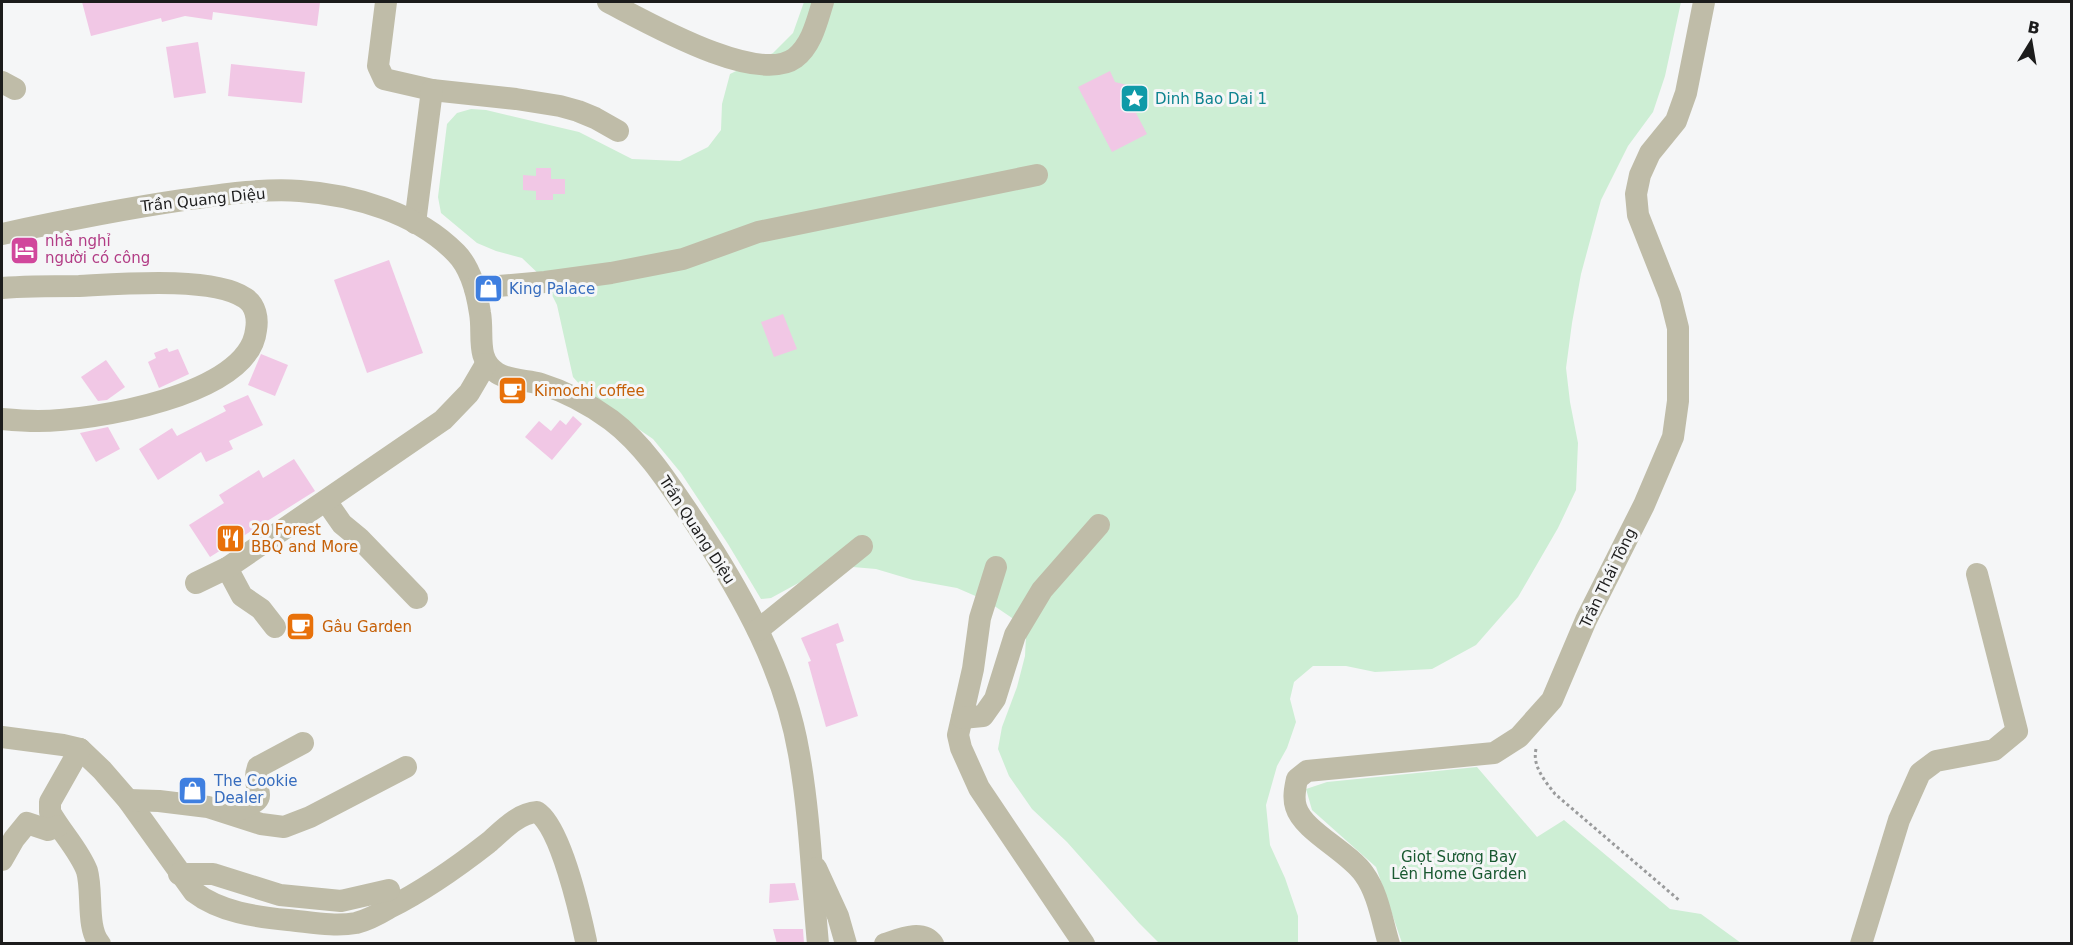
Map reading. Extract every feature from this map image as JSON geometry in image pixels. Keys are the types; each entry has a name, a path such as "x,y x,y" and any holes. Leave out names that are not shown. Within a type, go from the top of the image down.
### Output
{"street":[{"path":"386,2 378,66 384,79 432,90 560,106 595,118 618,131"},
{"path":"608,2 667,32 724,57 766,64 790,61 802,52 814,29 823,2"},
{"name":"Trần Thái Tông","path":"1389,944 1366,876 1356,864 1301,818 1295,805 1297,779 1307,771 1494,753 1519,738 1552,700 1586,620 1644,505 1673,437 1678,401 1678,328 1670,296 1638,214 1636,194 1640,174 1650,153 1676,121 1686,93 1704,2"},
{"path":"415,223 432,90"},
{"path":"475,288 545,282 683,259 758,232 1037,175"},
{"name":"Trần Quang Diệu","path":"2,234 118,210 214,196 299,191 346,198 382,207 439,236 460,257 475,288 481,316 481,350 486,364 499,375 542,385 582,400 622,430 670,484 715,554 758,630 783,691 799,751 809,825 818,944"},
{"path":"2,288 203,285 234,291 248,299 256,310 257,327 253,345 247,355 230,370 200,386 154,404 88,417 38,421 2,418"},
{"path":"196,583 227,568 443,420 469,393 486,364"},
{"path":"326,501 342,525 359,538 417,598"},
{"path":"962,718 983,716 995,699 1015,635 1042,590 1099,525"},
{"path":"758,630 862,546"},
{"path":"996,567 980,618 973,669 958,735 979,788 1084,944"},
{"path":"227,568 242,596 261,609 275,627"},
{"path":"1861,944 1899,820 1920,773 1936,761 1994,750 2017,731 1977,574"},
{"path":"2,737 80,749 128,800 179,874 194,891 205,900 220,907 274,919 341,925 358,922 421,892 464,862 524,814 537,812 544,818 558,843 579,906 586,941"},
{"path":"230,813 258,801 260,794 255,777 258,767 303,743"},
{"path":"80,749 50,802 50,812 86,870 90,887 93,931 100,944"},
{"path":"128,800 208,807 261,824 284,827 309,817 406,767"},
{"path":"2,860 14,839 27,823 48,830 58,826"},
{"path":"811,856 838,916 846,944"},
{"path":"179,874 213,874 280,895 341,901 389,890"},
{"path":"885,944 921,936 928,937 933,944"}],"path":[{"path":"1539,744 1534,751 1535,762 1555,794 1680,901"}],"green space":[{"path":"804,2 1681,2 1665,76 1653,112 1628,146 1601,200 1581,274 1566,368 1578,443 1576,490 1558,528 1518,597 1476,645 1432,669 1375,672 1346,666 1313,666 1294,682 1290,699 1296,722 1287,748 1277,766 1266,805 1270,845 1285,878 1298,916 1298,943 1159,943 1067,842 1032,809 1009,776 998,749 1002,727 1017,687 1025,656 1026,636 1015,620 987,601 957,588 913,580 876,569 841,566 804,580 771,598 761,599 681,473 653,439 590,396 573,377 557,305 544,279 522,258 477,243 441,213 438,197 447,124 457,113 471,109 486,110 579,132 632,159 680,161 708,147 721,130 722,104 730,74 773,53 793,33"},
{"name":"Giọt Sương Bay Lên Home Garden","path":"1477,767 1537,837 1564,820 1670,909 1701,914 1741,943 1402,943 1376,867 1312,810 1306,789 1327,782"}],"building":[{"path":"82,2 320,2 317,26 213,12 212,20 185,16 162,22 161,18 91,36"},
{"path":"198,42 206,93 174,98 166,47"},
{"path":"231,64 305,72 302,103 228,96"},
{"path":"1110,71 1115,82 1135,87 1145,107 1136,113 1147,134 1112,152 1078,87"},
{"path":"536,168 551,168 551,179 565,179 565,194 553,194 553,200 536,200 536,191 523,190 523,175 536,176"},
{"path":"389,260 423,353 367,373 334,280"},
{"path":"783,314 797,349 774,357 761,322"},
{"path":"167,348 169,352 178,349 189,374 159,388 148,362 156,358 154,353"},
{"path":"261,354 288,365 275,396 248,385"},
{"path":"106,360 125,387 107,400 98,401 81,377"},
{"path":"248,395 263,425 229,441 233,449 206,462 201,452 158,480 139,449 172,428 177,436 226,411 223,406"},
{"path":"573,416 582,424 552,460 525,437 539,421 551,431 560,420 566,425"},
{"path":"108,427 120,449 96,462 80,433"},
{"path":"294,459 315,491 210,557 189,525 224,503 219,495 259,470 263,478"},
{"path":"838,623 844,641 836,644 858,716 826,727 808,662 811,661 801,638"},
{"path":"795,883 799,900 769,903 770,884"},
{"path":"773,929 803,929 804,944 777,944"}],"place":[{"name":"Dinh Bao Dai 1","path":"1134,99"},
{"name":"nhà nghỉ người có công","path":"24,250"},
{"name":"King Palace","path":"488,289"},
{"name":"Kimochi coffee","path":"513,391"},
{"name":"20 Forest BBQ and More","path":"230,539"},
{"name":"Gâu Garden","path":"301,627"},
{"name":"The Cookie Dealer","path":"193,790"}]}
